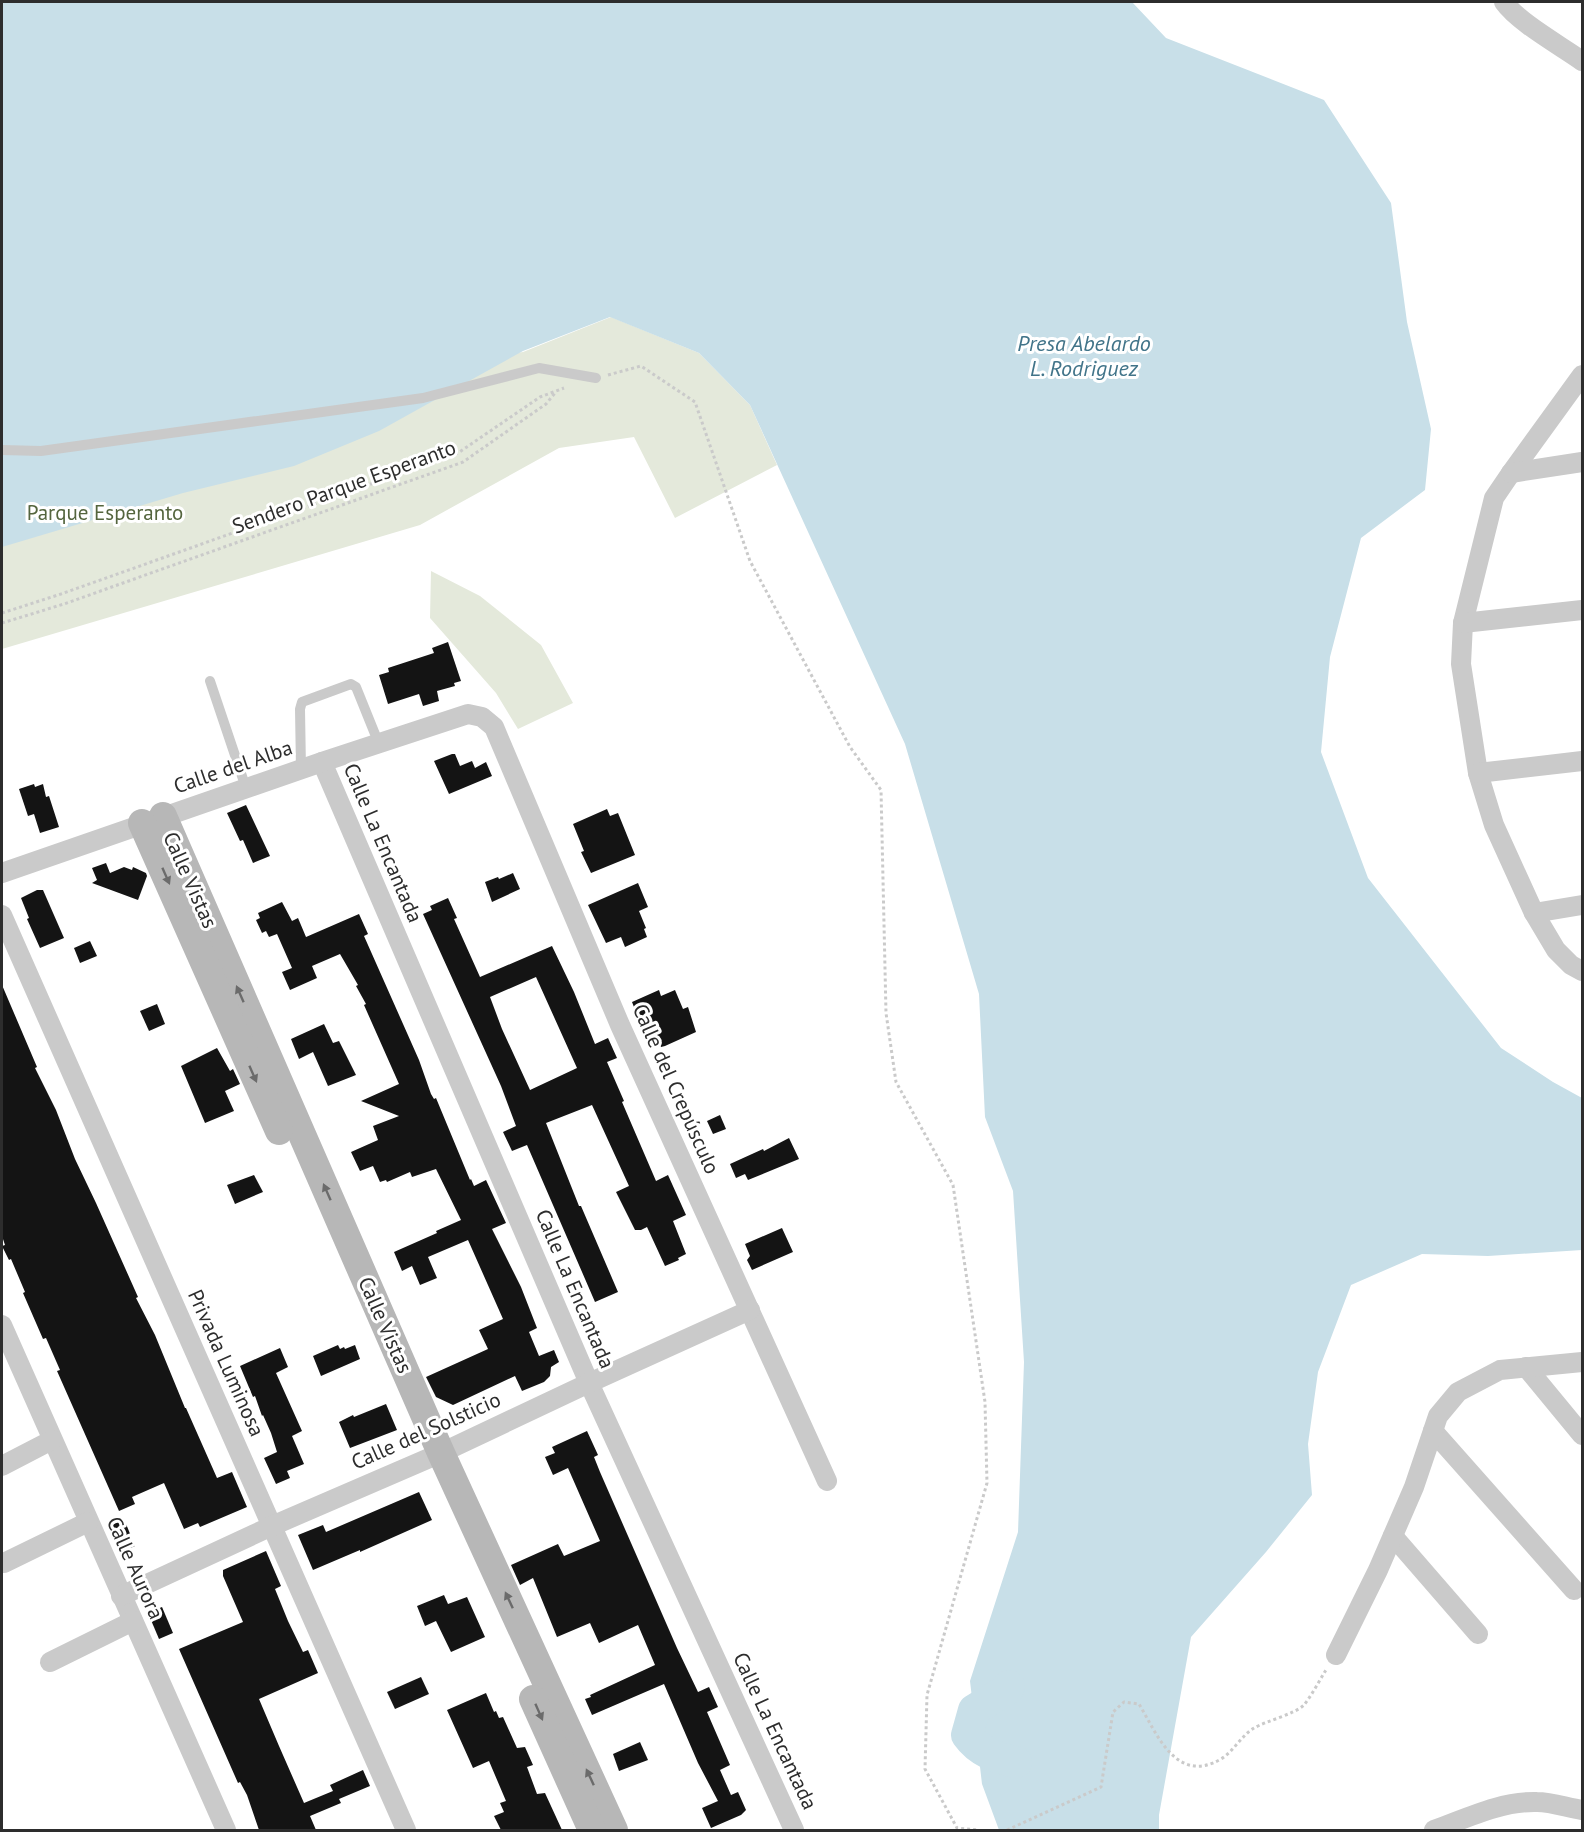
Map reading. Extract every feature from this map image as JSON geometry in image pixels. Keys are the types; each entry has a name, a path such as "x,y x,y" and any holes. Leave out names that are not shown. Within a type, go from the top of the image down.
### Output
{"street":[{"path":"1504,2 1521,19 1582,60"},
{"path":"1582,375 1494,498 1462,623 1461,664 1478,773 1494,825 1534,913 1556,950 1571,965 1582,971"},
{"path":"1511,473 1582,462"},
{"path":"1462,623 1582,610"},
{"name":"Calle del Alba","path":"2,873 301,769 468,714 482,717"},
{"name":"Calle del Crepúsculo","path":"482,717 494,727 620,1025 827,1481"},
{"path":"1478,773 1582,761"},
{"name":"Calle La Encantada","path":"322,762 589,1383 794,1830"},
{"name":"Calle Vistas","path":"153,820 432,1456 600,1824"},
{"path":"1534,913 1582,905"},
{"name":"Privada Luminosa","path":"2,915 406,1830"},
{"name":"Calle del Solsticio","path":"121,1596 750,1310"},
{"name":"Calle Aurora","path":"2,1325 9,1363 52,1440 223,1830"},
{"path":"1335,1655 1393,1536 1414,1487 1438,1416 1458,1392 1500,1370 1582,1362"},
{"path":"1526,1367 1582,1435"},
{"path":"1433,1431 1574,1590"},
{"path":"2,1466 52,1440"},
{"path":"4,1563 88,1522"},
{"path":"1393,1536 1478,1635"},
{"path":"50,1662 133,1621"},
{"path":"1434,1830 1496,1808 1518,1803 1538,1802 1582,1810"}],"lane":[{"path":"2,450 41,451 423,398 539,368 596,378"},
{"path":"210,681 246,788"},
{"path":"301,769 300,709 302,702 351,684 357,687 379,744"}],"path":[{"path":"556,391 570,385 641,366 695,402 750,561 850,747 881,790 886,1013 896,1082 953,1185 985,1402 987,1483 927,1695 925,1769 957,1828 978,1830"},
{"name":"Sendero Parque Esperanto","path":"2,613 458,453 540,397 556,391"},
{"name":"Sendero Parque Esperanto","path":"2,623 64,604 463,462 546,404 556,391"},
{"path":"1007,1830 1101,1787 1113,1712 1124,1702 1139,1704 1169,1754 1179,1762 1208,1765 1222,1758 1252,1729 1303,1707 1335,1655"}],"green space":[{"name":"Parque Esperanto","path":"611,317 699,353 750,405 777,465 675,518 634,437 559,448 420,525 2,649 2,421 523,352"},
{"path":"431,571 480,596 541,645 573,703 518,729 496,693 430,618"}],"water":[{"name":"Presa Abelardo L. Rodriguez","path":"2,2 1132,2 1166,38 1324,100 1391,203 1407,322 1431,429 1425,490 1361,538 1330,657 1321,752 1368,878 1501,1048 1582,1098 1582,1250 1488,1256 1422,1254 1351,1285 1318,1372 1308,1444 1312,1495 1266,1552 1191,1637 1159,1815 1159,1830 999,1830 982,1784 970,1681 1018,1532 1024,1362 1013,1191 985,1117 979,994 905,744 750,405 699,353 610,317 523,351 379,431 294,466 183,493 2,547"}],"building":[{"path":"448,642 461,681 454,683 455,686 437,691 439,701 423,706 419,694 388,704 379,675 389,672 388,668 434,653 432,648"},
{"path":"455,754 460,766 472,761 475,768 486,762 492,776 449,794 434,761"},
{"path":"34,784 35,787 43,784 59,827 40,833 34,814 28,816 19,789"},
{"path":"246,805 270,856 253,863 227,813"},
{"path":"607,809 610,816 618,813 635,855 591,873 581,852 584,851 573,824"},
{"path":"106,863 110,873 124,867 132,870 133,867 146,873 147,876 138,900 92,883 97,880 92,868"},
{"path":"513,873 520,889 492,902 485,882"},
{"path":"638,883 648,907 639,911 647,937 625,947 621,937 606,943 588,905"},
{"path":"37,890 43,890 64,938 40,948 27,919 29,918 21,898"},
{"path":"448,898 457,918 454,919 480,977 552,946 595,1044 608,1038 617,1058 607,1062 656,1181 668,1175 686,1215 673,1221 686,1254 678,1258 679,1260 665,1266 647,1227 635,1230 616,1192 629,1186 592,1105 546,1123 579,1206 581,1206 618,1292 595,1302 527,1145 512,1151 503,1132 516,1126 501,1086 423,914 432,910 430,906","holes":["536,977 577,1068 530,1090 490,997"]},
{"path":"282,902 292,921 298,918 306,937 359,914 368,934 364,936 470,1180 474,1186 486,1180 506,1223 492,1229 521,1287 537,1328 529,1332 539,1356 554,1350 559,1362 551,1367 550,1376 544,1382 522,1391 515,1376 453,1405 436,1397 426,1377 488,1349 479,1330 503,1319 468,1240 428,1257 437,1278 420,1285 412,1266 402,1271 394,1252 461,1220 436,1169 412,1177 410,1172 387,1182 386,1180 380,1182 373,1166 360,1171 351,1152 378,1140 373,1126 399,1116 361,1101 399,1084 364,1005 366,1004 356,986 358,985 340,954 312,966 317,978 290,990 282,972 292,968 277,934 269,937 266,931 262,933 256,920 260,918 258,913"},
{"path":"90,941 97,956 80,963 74,948"},
{"path":"2,985 37,1067 35,1068 56,1110 75,1159 217,1478 232,1472 247,1507 200,1527 198,1523 184,1529 164,1483 132,1497 135,1504 119,1511 57,1371 60,1370 46,1338 43,1339 11,1259 9,1260 2,1246 5,1245 2,1236"},
{"path":"659,990 661,996 675,990 683,1009 688,1007 696,1032 661,1047 658,1039 648,1043 632,1002"},
{"path":"157,1004 165,1024 149,1031 140,1011"},
{"path":"324,1024 333,1043 339,1041 356,1075 328,1086 313,1052 299,1059 291,1039"},
{"path":"217,1048 230,1071 233,1069 240,1084 225,1091 234,1111 205,1123 181,1066"},
{"path":"720,1115 726,1129 713,1134 707,1121"},
{"path":"789,1138 799,1159 748,1180 745,1174 736,1178 730,1164 763,1149 764,1151"},
{"path":"254,1175 263,1192 235,1204 227,1185"},
{"path":"782,1228 793,1252 752,1270 747,1260 750,1256 745,1244"},
{"path":"338,1345 340,1349 344,1347 345,1349 355,1345 360,1359 321,1376 313,1356"},
{"path":"280,1348 288,1367 276,1373 302,1431 292,1436 304,1464 287,1471 290,1478 276,1484 264,1458 277,1452 271,1433 240,1366"},
{"path":"386,1404 397,1430 350,1448 339,1422"},
{"path":"587,1431 598,1455 594,1457 600,1472 677,1648 698,1692 709,1687 718,1707 707,1712 730,1765 720,1770 731,1795 738,1792 746,1810 741,1815 711,1828 702,1808 718,1801 698,1763 664,1684 592,1715 585,1699 655,1665 638,1625 599,1643 590,1623 557,1637 533,1578 520,1585 511,1565 558,1544 564,1556 600,1541 568,1468 553,1475 545,1457 555,1453 552,1447"},
{"path":"419,1492 432,1520 313,1570 298,1535 323,1525 326,1532"},
{"path":"124,1519 135,1546 121,1552 109,1526"},
{"path":"266,1551 281,1586 275,1589 288,1621 303,1652 308,1650 318,1673 259,1699 304,1803 333,1791 330,1785 363,1770 370,1786 339,1799 341,1803 310,1816 316,1830 259,1830 247,1795 240,1782 238,1783 179,1649 243,1622 223,1576 223,1570"},
{"path":"444,1595 448,1604 467,1597 485,1637 451,1652 436,1621 425,1626 417,1606"},
{"path":"162,1607 173,1633 159,1639 148,1613"},
{"path":"421,1677 429,1694 395,1709 387,1692"},
{"path":"486,1693 494,1712 496,1711 499,1718 503,1717 517,1748 525,1747 533,1765 527,1767 537,1794 545,1793 562,1830 501,1830 494,1816 504,1812 500,1803 506,1801 489,1761 473,1768 447,1710"},
{"path":"640,1742 648,1760 619,1771 613,1754"}],"waterway":[{"path":"1009,1686 1008,1689 974,1710 967,1735 977,1746 989,1753 1016,1762"}]}
